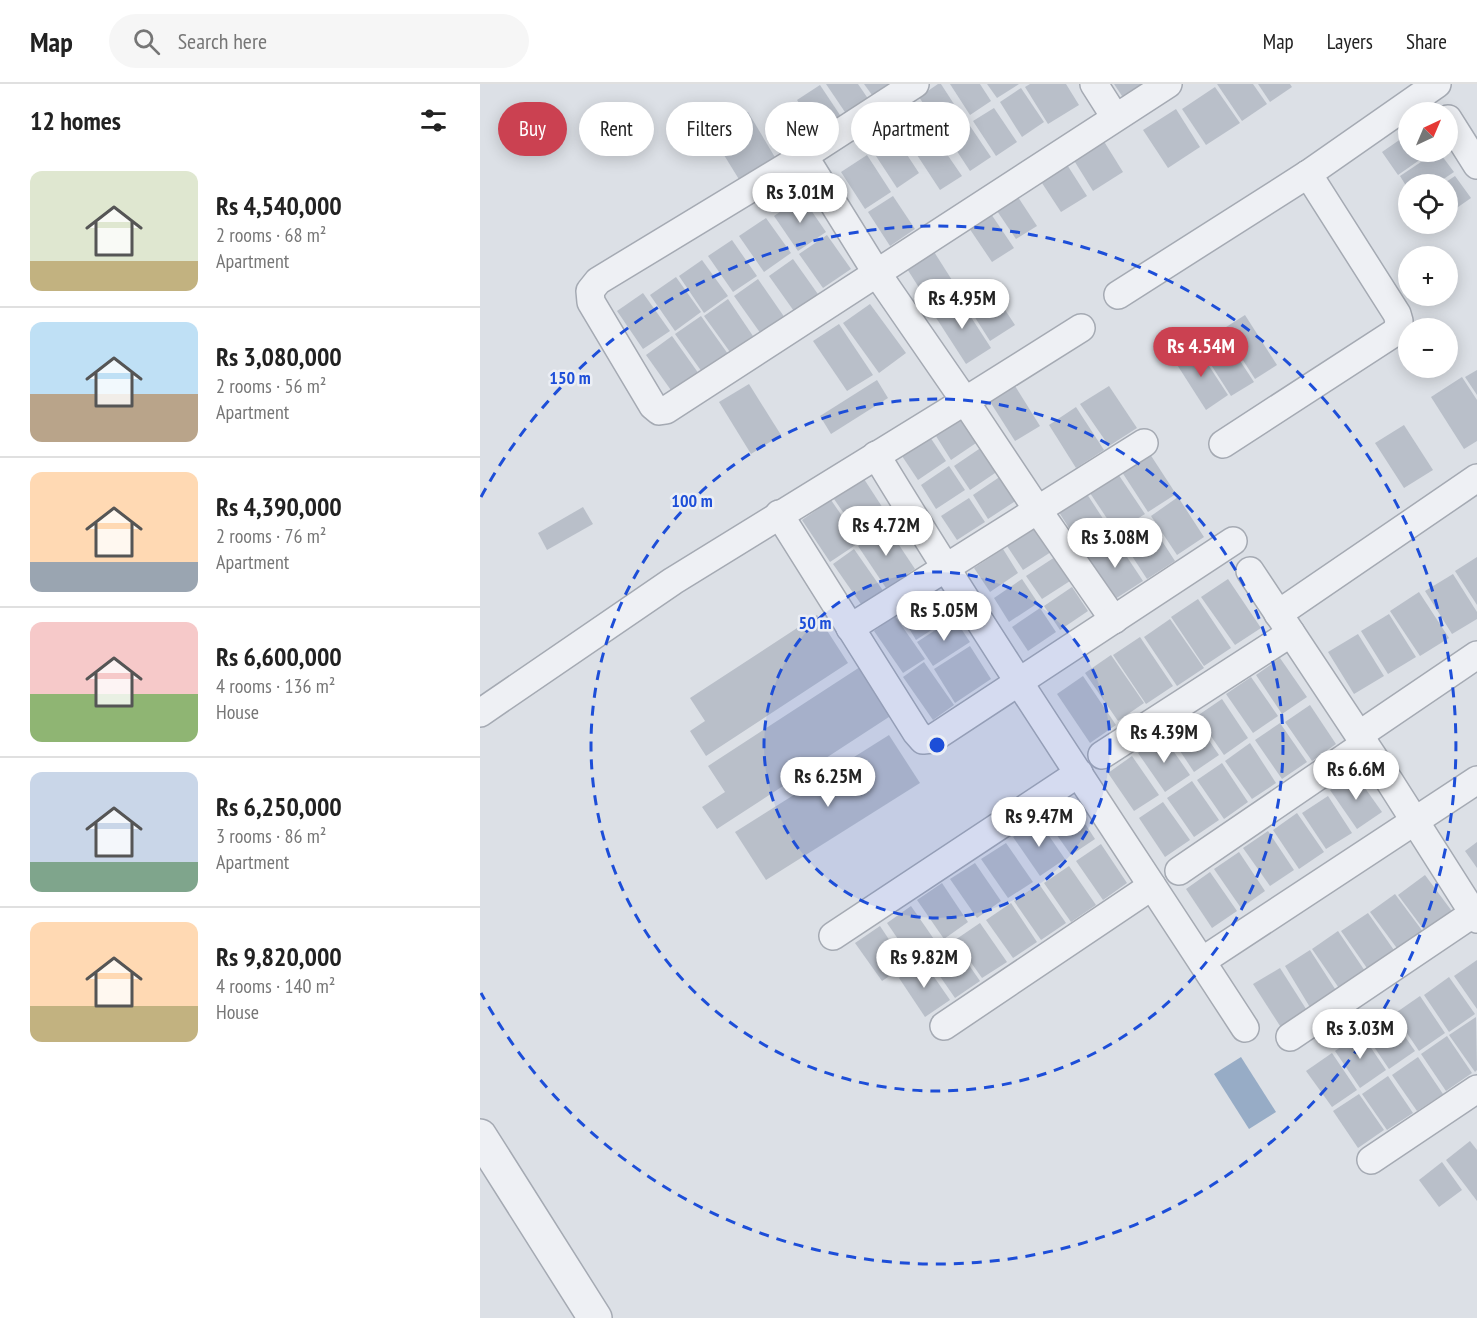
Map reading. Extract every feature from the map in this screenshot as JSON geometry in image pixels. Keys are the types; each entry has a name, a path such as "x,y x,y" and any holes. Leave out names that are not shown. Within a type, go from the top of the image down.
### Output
{"street":[{"path":"839,133 915,84"},
{"path":"1094,84 1115,117"},
{"path":"1114,620 876,272 804,156 598,281 590,291 591,302 653,406 659,411 666,410 876,272 1168,84"},
{"path":"1118,296 1308,174 1430,86 1438,102"},
{"path":"1458,135 1477,165"},
{"path":"1223,444 1397,331 1399,321 1397,314 1308,174"},
{"path":"480,713 673,581 1081,328"},
{"path":"850,628 1144,443"},
{"path":"876,455 1018,683 1079,772 1245,1028"},
{"path":"1102,755 1285,623 1477,478"},
{"path":"779,514 923,740 932,740 1233,541"},
{"path":"1250,571 1476,914 1290,1037"},
{"path":"1179,871 1477,655"},
{"path":"833,936 1079,772"},
{"path":"1202,961 1477,780"},
{"path":"944,1026 1152,886"},
{"path":"1371,1160 1477,1089"},
{"path":"480,1136 595,1318"}],"water":[{"path":"1241,1057 1276,1112 1249,1129 1214,1074"}],"building":[{"path":"826,84 858,84 870,102 851,102 851,117 849,118"},
{"path":"864,84 888,84 872,95"},
{"path":"941,84 953,102 922,102 919,97"},
{"path":"950,84 980,84 991,101 970,115 970,102 962,102"},
{"path":"987,84 1019,84 997,98"},
{"path":"1030,84 1066,84 1079,105 1048,124 1025,87"},
{"path":"1114,84 1149,84 1124,99"},
{"path":"1217,84 1253,84 1267,104 1242,121"},
{"path":"1258,84 1290,84 1292,87 1270,102"},
{"path":"820,85 831,102 798,102 797,100"},
{"path":"1215,87 1240,123 1206,145 1182,109"},
{"path":"1021,88 1044,122 1022,137 1000,102"},
{"path":"994,108 1017,142 996,156 973,121"},
{"path":"1176,109 1200,147 1168,168 1143,130"},
{"path":"753,120 765,141 765,156 774,156 776,159 740,181 725,156 753,156"},
{"path":"970,126 991,157 970,171 960,156 970,156"},
{"path":"1100,135 1123,172 1093,191 1070,154"},
{"path":"1398,141 1398,162 1417,162 1398,175 1382,152"},
{"path":"868,156 891,192 865,209 841,172"},
{"path":"876,156 908,156 919,173 897,188"},
{"path":"918,156 948,156 962,176 940,190"},
{"path":"1064,160 1087,196 1061,212 1038,177"},
{"path":"1421,162 1446,162 1454,172 1451,174 1403,174"},
{"path":"1458,180 1471,198 1458,207"},
{"path":"1014,191 1037,226 1016,239 993,205"},
{"path":"893,196 915,229 890,246 868,212"},
{"path":"802,197 826,232 798,251 774,216"},
{"path":"987,208 1014,248 992,262 965,222"},
{"path":"766,218 791,253 764,272 739,236"},
{"path":"827,235 851,269 823,288 799,254"},
{"path":"732,240 757,276 733,292 708,256"},
{"path":"931,247 957,288 930,305 904,264"},
{"path":"793,259 820,297 796,314 769,276"},
{"path":"702,260 728,296 704,313 679,276"},
{"path":"676,277 701,312 675,331 650,295"},
{"path":"758,279 785,318 761,334 734,296"},
{"path":"986,281 1015,325 990,341 962,297"},
{"path":"643,293 670,331 643,349 617,311"},
{"path":"958,297 991,348 966,364 933,313"},
{"path":"728,299 753,336 730,352 704,316"},
{"path":"870,304 906,353 879,373 843,323"},
{"path":"1245,315 1277,365 1255,379 1223,329"},
{"path":"701,316 728,354 702,372 675,334"},
{"path":"839,324 873,375 847,391 813,341"},
{"path":"1221,332 1254,382 1231,396 1199,346"},
{"path":"672,336 699,374 673,393 646,355"},
{"path":"1196,346 1228,395 1206,410 1174,360"},
{"path":"1477,370 1477,395 1465,377"},
{"path":"1462,377 1477,400 1477,441 1464,449 1431,397"},
{"path":"877,380 888,398 831,434 820,416"},
{"path":"1012,381 1040,426 1015,441 987,397"},
{"path":"749,384 781,435 751,454 719,402"},
{"path":"1109,386 1137,428 1109,446 1080,404"},
{"path":"1076,407 1104,450 1076,468 1049,425"},
{"path":"964,417 979,441 951,460 936,436"},
{"path":"1404,425 1433,470 1404,488 1375,443"},
{"path":"930,437 946,461 918,480 902,456"},
{"path":"982,447 998,471 970,490 954,466"},
{"path":"1148,451 1176,494 1148,512 1120,469"},
{"path":"949,466 965,490 936,509 921,485"},
{"path":"1116,471 1145,514 1116,532 1088,490"},
{"path":"1001,476 1017,500 988,519 973,495"},
{"path":"864,479 892,522 863,541 834,499"},
{"path":"1085,491 1113,534 1084,552 1057,509"},
{"path":"1178,497 1204,537 1177,555 1151,516"},
{"path":"969,498 985,522 957,540 941,516"},
{"path":"831,500 860,542 830,562 802,520"},
{"path":"583,507 593,524 547,550 538,533"},
{"path":"1147,518 1175,561 1147,579 1119,536"},
{"path":"887,527 915,569 886,588 858,546"},
{"path":"1035,528 1051,552 1023,570 1007,546"},
{"path":"1115,539 1143,581 1115,599 1087,557"},
{"path":"854,549 884,592 863,607 833,564"},
{"path":"1003,549 1018,573 990,592 974,568"},
{"path":"1055,557 1070,581 1042,599 1026,576"},
{"path":"1477,557 1477,605 1455,571"},
{"path":"1453,574 1477,612 1477,619 1452,634 1425,591"},
{"path":"1022,579 1038,603 1009,622 994,598"},
{"path":"1228,579 1261,628 1235,645 1201,597"},
{"path":"1072,587 1088,611 1060,630 1044,606"},
{"path":"937,592 953,616 916,640 901,615"},
{"path":"1419,592 1449,638 1420,656 1390,611"},
{"path":"1198,599 1231,648 1204,666 1171,617"},
{"path":"1040,608 1056,632 1028,651 1012,627"},
{"path":"1389,614 1416,657 1388,674 1361,631"},
{"path":"817,615 848,663 706,756 690,731 705,721 690,698"},
{"path":"895,616 925,659 903,673 874,631"},
{"path":"954,618 970,642 933,666 917,642"},
{"path":"1170,619 1204,668 1177,686 1144,637"},
{"path":"1358,634 1384,676 1354,694 1328,652"},
{"path":"1140,637 1173,686 1146,704 1113,655"},
{"path":"970,646 991,679 955,703 934,669"},
{"path":"1111,655 1144,703 1118,721 1085,673"},
{"path":"1280,658 1307,697 1282,714 1256,675"},
{"path":"924,662 954,705 933,720 903,677"},
{"path":"860,667 892,715 717,829 702,807 725,792 708,766"},
{"path":"1083,676 1116,725 1090,743 1057,694"},
{"path":"1251,677 1278,716 1253,733 1226,694"},
{"path":"1222,699 1248,738 1224,755 1197,716"},
{"path":"1310,705 1336,744 1312,761 1285,722"},
{"path":"1193,717 1219,755 1194,772 1168,733"},
{"path":"1280,723 1307,762 1282,779 1255,740"},
{"path":"889,735 920,783 766,880 735,832"},
{"path":"1163,736 1190,775 1165,792 1138,753"},
{"path":"1250,743 1276,783 1252,799 1225,761"},
{"path":"1132,756 1159,795 1134,811 1108,773"},
{"path":"1222,763 1248,802 1224,819 1197,780"},
{"path":"1355,774 1382,812 1357,829 1330,790"},
{"path":"1192,781 1219,820 1194,837 1167,798"},
{"path":"1328,796 1352,833 1326,849 1302,813"},
{"path":"1069,799 1095,839 1071,855 1044,817"},
{"path":"1163,802 1190,840 1165,857 1139,818"},
{"path":"1297,813 1324,852 1299,869 1273,830"},
{"path":"1038,820 1065,859 1040,876 1013,837"},
{"path":"1268,831 1294,870 1270,886 1243,848"},
{"path":"1477,842 1477,868 1465,851"},
{"path":"1006,843 1033,882 1008,898 981,859"},
{"path":"1101,844 1127,883 1103,900 1076,861"},
{"path":"1239,852 1265,891 1241,908 1214,869"},
{"path":"975,863 1001,901 977,918 950,879"},
{"path":"1069,866 1096,905 1071,922 1044,883"},
{"path":"1210,872 1237,911 1212,928 1186,889"},
{"path":"1425,875 1454,914 1427,934 1398,895"},
{"path":"942,883 968,922 944,939 917,900"},
{"path":"1039,884 1066,923 1041,940 1014,901"},
{"path":"1395,894 1424,933 1399,951 1370,912"},
{"path":"1011,903 1037,942 1013,958 986,920"},
{"path":"911,906 938,945 913,961 887,923"},
{"path":"1368,913 1396,953 1369,971 1341,931"},
{"path":"980,923 1007,962 982,978 955,940"},
{"path":"880,926 906,965 882,981 855,943"},
{"path":"1338,931 1367,974 1341,991 1312,949"},
{"path":"953,942 980,981 955,998 928,959"},
{"path":"1310,950 1337,992 1311,1009 1285,966"},
{"path":"1477,960 1477,1009 1454,976"},
{"path":"923,961 950,1000 925,1017 899,978"},
{"path":"1280,968 1308,1012 1282,1029 1253,984"},
{"path":"1449,977 1475,1014 1449,1032 1424,995"},
{"path":"1420,996 1445,1033 1419,1051 1394,1014"},
{"path":"1390,1015 1415,1051 1389,1069 1364,1032"},
{"path":"1476,1017 1477,1070 1475,1072 1449,1035"},
{"path":"1361,1033 1386,1070 1360,1088 1335,1051"},
{"path":"1447,1036 1472,1073 1446,1091 1421,1054"},
{"path":"1332,1053 1357,1090 1332,1107 1306,1071"},
{"path":"1418,1057 1443,1094 1417,1111 1392,1075"},
{"path":"1388,1076 1413,1113 1387,1130 1362,1094"},
{"path":"1359,1094 1384,1130 1358,1148 1333,1111"},
{"path":"1470,1141 1477,1150 1477,1201 1446,1160"},
{"path":"1442,1162 1462,1190 1439,1207 1419,1180"}]}
